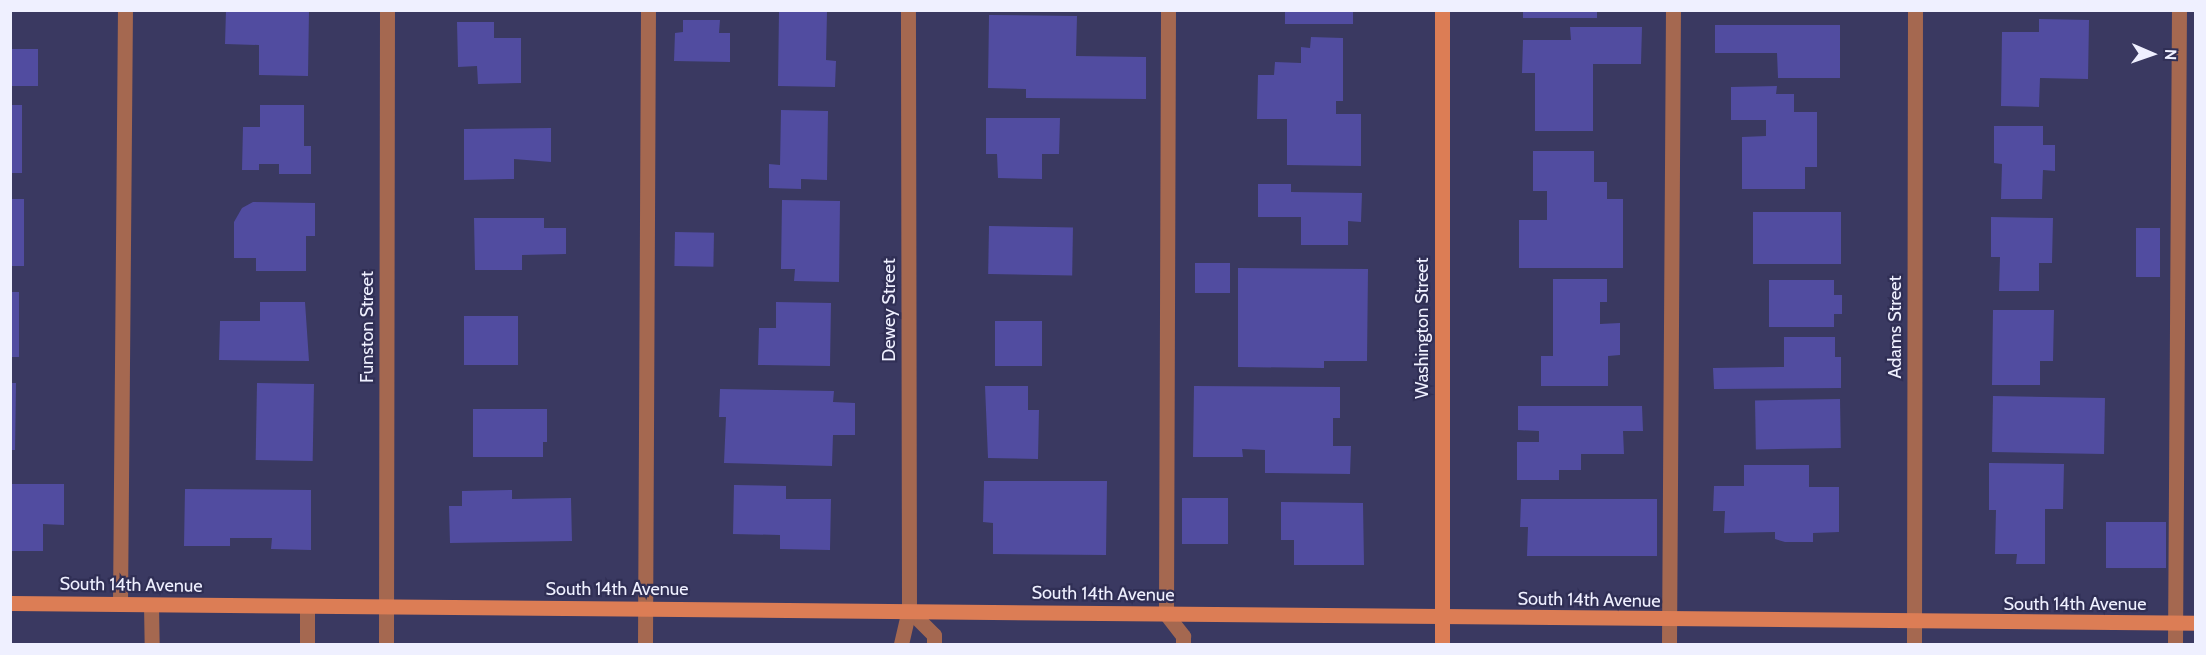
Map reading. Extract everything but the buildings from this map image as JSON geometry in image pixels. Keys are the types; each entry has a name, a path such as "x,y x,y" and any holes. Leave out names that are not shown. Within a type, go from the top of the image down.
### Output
{"street":[{"path":"120,604 125,10"},
{"name":"Funston Street","path":"386,645 387,10"},
{"path":"645,645 648,10"},
{"name":"Dewey Street","path":"901,645 909,610 908,10"},
{"path":"1168,10 1166,614 1183,636 1183,645"},
{"name":"Washington Street","path":"1442,10 1442,645"},
{"path":"1669,645 1673,10"},
{"name":"Adams Street","path":"1914,645 1915,10"},
{"path":"2175,645 2179,10"},
{"name":"South 14th Avenue","path":"10,603 909,610 1914,623 2196,623"},
{"path":"152,605 152,645"},
{"path":"307,606 307,645"},
{"path":"909,610 934,634 934,645"}]}
